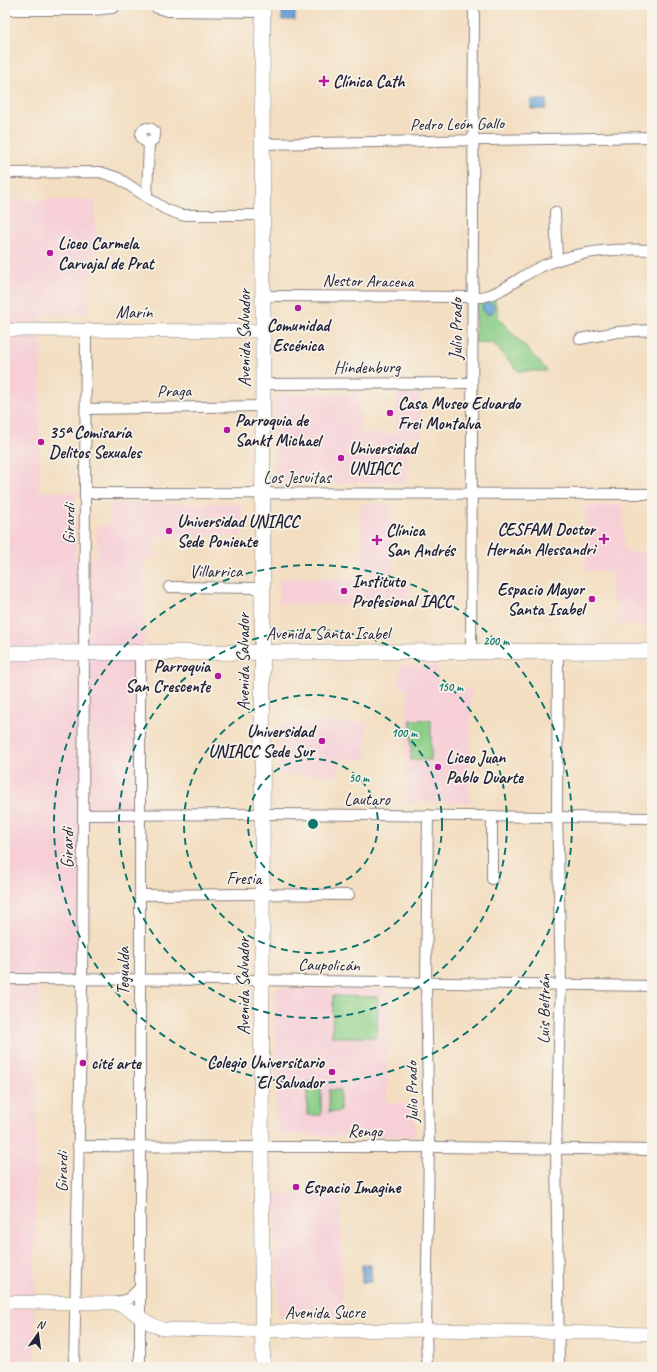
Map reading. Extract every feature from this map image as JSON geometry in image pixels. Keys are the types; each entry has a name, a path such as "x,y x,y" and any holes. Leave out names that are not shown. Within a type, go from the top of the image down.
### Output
{"main road":[{"path":"5,7 92,7 112,5"},
{"name":"Avenida Salvador","path":"262,8 263,894 261,1147 264,1367"},
{"name":"Avenida Santa Isabel","path":"5,653 652,651"}],"street":[{"path":"154,5 157,8 168,11 262,8"},
{"name":"Julio Prado","path":"471,652 474,5"},
{"name":"Pedro León Gallo","path":"262,144 652,137"},
{"path":"147,197 149,142"},
{"path":"5,173 100,172 118,178 174,213 181,215 262,215"},
{"path":"555,212 557,260"},
{"name":"Nestor Aracena","path":"262,296 482,297 492,295 537,269 557,260 610,250 652,250"},
{"name":"Marín","path":"5,330 263,331"},
{"name":"Girardi","path":"74,1367 82,979 86,330"},
{"path":"580,339 617,332 652,330"},
{"name":"Hindenburg","path":"263,384 472,383"},
{"name":"Praga","path":"86,409 263,406"},
{"name":"Los Jesuitas","path":"86,492 652,494"},
{"name":"Villarrica","path":"169,587 262,588"},
{"name":"Luis Beltrán","path":"558,652 557,816 561,984 556,1148 559,1367"},
{"name":"Tegualda","path":"140,653 140,1367"},
{"name":"Lautaro","path":"83,815 262,814 652,818"},
{"name":"Julio Prado","path":"427,1367 426,1330 430,1147 426,983 428,815"},
{"path":"492,816 492,879"},
{"name":"Fresia","path":"140,895 349,895"},
{"name":"Caupolicán","path":"5,979 262,980 652,986"},
{"name":"Rengo","path":"78,1146 430,1147 652,1150"},
{"path":"114,1303 128,1299 139,1289"},
{"name":"Avenida Sucre","path":"5,1302 114,1303 124,1306 154,1326 164,1329 263,1331 426,1330 652,1334"}],"shaded area":[{"path":"5,200 95,200 95,276 90,276 88,313 42,314 39,491 76,492 76,559 97,559 97,526 110,525 110,503 242,504 242,536 155,536 155,558 144,559 145,820 87,821 82,978 38,978 34,1367 5,1367"},
{"name":"Universidad UNIACC","path":"359,393 360,434 397,434 397,393 420,393 421,437 406,437 407,482 279,484 275,479 274,398 279,394"},
{"name":"Clínica San Andrés","path":"361,504 392,504 392,576 362,576"},
{"path":"623,505 624,552 652,552 652,624 618,625 617,602 612,602 611,571 586,571 585,506"},
{"name":"Instituto Profesional IACC","path":"279,578 409,579 409,605 279,604"},
{"name":"Liceo Juan Pablo Duarte","path":"400,665 438,665 438,689 471,689 470,803 405,802 407,688 399,688"},
{"name":"Universidad UNIACC Sede Sur","path":"366,722 366,759 339,759 339,775 278,774 277,724"},
{"name":"Colegio Universitario El Salvador","path":"277,988 388,989 387,1103 415,1104 415,1136 310,1136 279,1134 276,1132 276,1032 274,1032 274,992"},
{"path":"341,1193 342,1317 279,1318 274,1195"}],"green space":[{"path":"159,5 249,5 243,8 164,8"},
{"path":"494,297 499,319 546,369 546,371 518,371 493,343 475,342 477,300"},
{"path":"411,720 431,720 431,760 411,760"},
{"path":"333,996 378,997 377,1037 332,1037"},
{"path":"307,1082 321,1082 321,1115 307,1115"},
{"path":"329,1090 340,1090 340,1112 329,1112"}],"water":[{"path":"282,11 295,11 295,20 282,20"},
{"path":"531,100 547,100 546,109 531,109"},
{"path":"488,302 492,304 494,308 492,312 488,314 484,312 482,308 484,304"},
{"path":"362,1265 371,1265 372,1282 362,1282"}],"place":[{"name":"Clínica Cath","path":"324,81"},
{"name":"Liceo Carmela Carvajal de Prat","path":"50,253"},
{"name":"Comunidad Escénica","path":"298,308"},
{"name":"Casa Museo Eduardo Frei Montalva","path":"390,413"},
{"name":"Parroquia de Sankt Michael","path":"227,430"},
{"name":"35ª Comisaría Delitos Sexuales","path":"41,442"},
{"name":"Universidad UNIACC","path":"341,458"},
{"name":"Universidad UNIACC Sede Poniente","path":"169,531"},
{"name":"CESFAM Doctor Hernán Alessandri","path":"604,539"},
{"name":"Clínica San Andrés","path":"377,540"},
{"name":"Instituto Profesional IACC","path":"344,591"},
{"name":"Espacio Mayor Santa Isabel","path":"592,599"},
{"name":"Parroquia San Crescente","path":"218,676"},
{"name":"Universidad UNIACC Sede Sur","path":"322,741"},
{"name":"Liceo Juan Pablo Duarte","path":"438,767"},
{"name":"cité arte","path":"83,1063"},
{"name":"Colegio Universitario El Salvador","path":"332,1072"},
{"name":"Espacio Imagine","path":"296,1187"}]}
